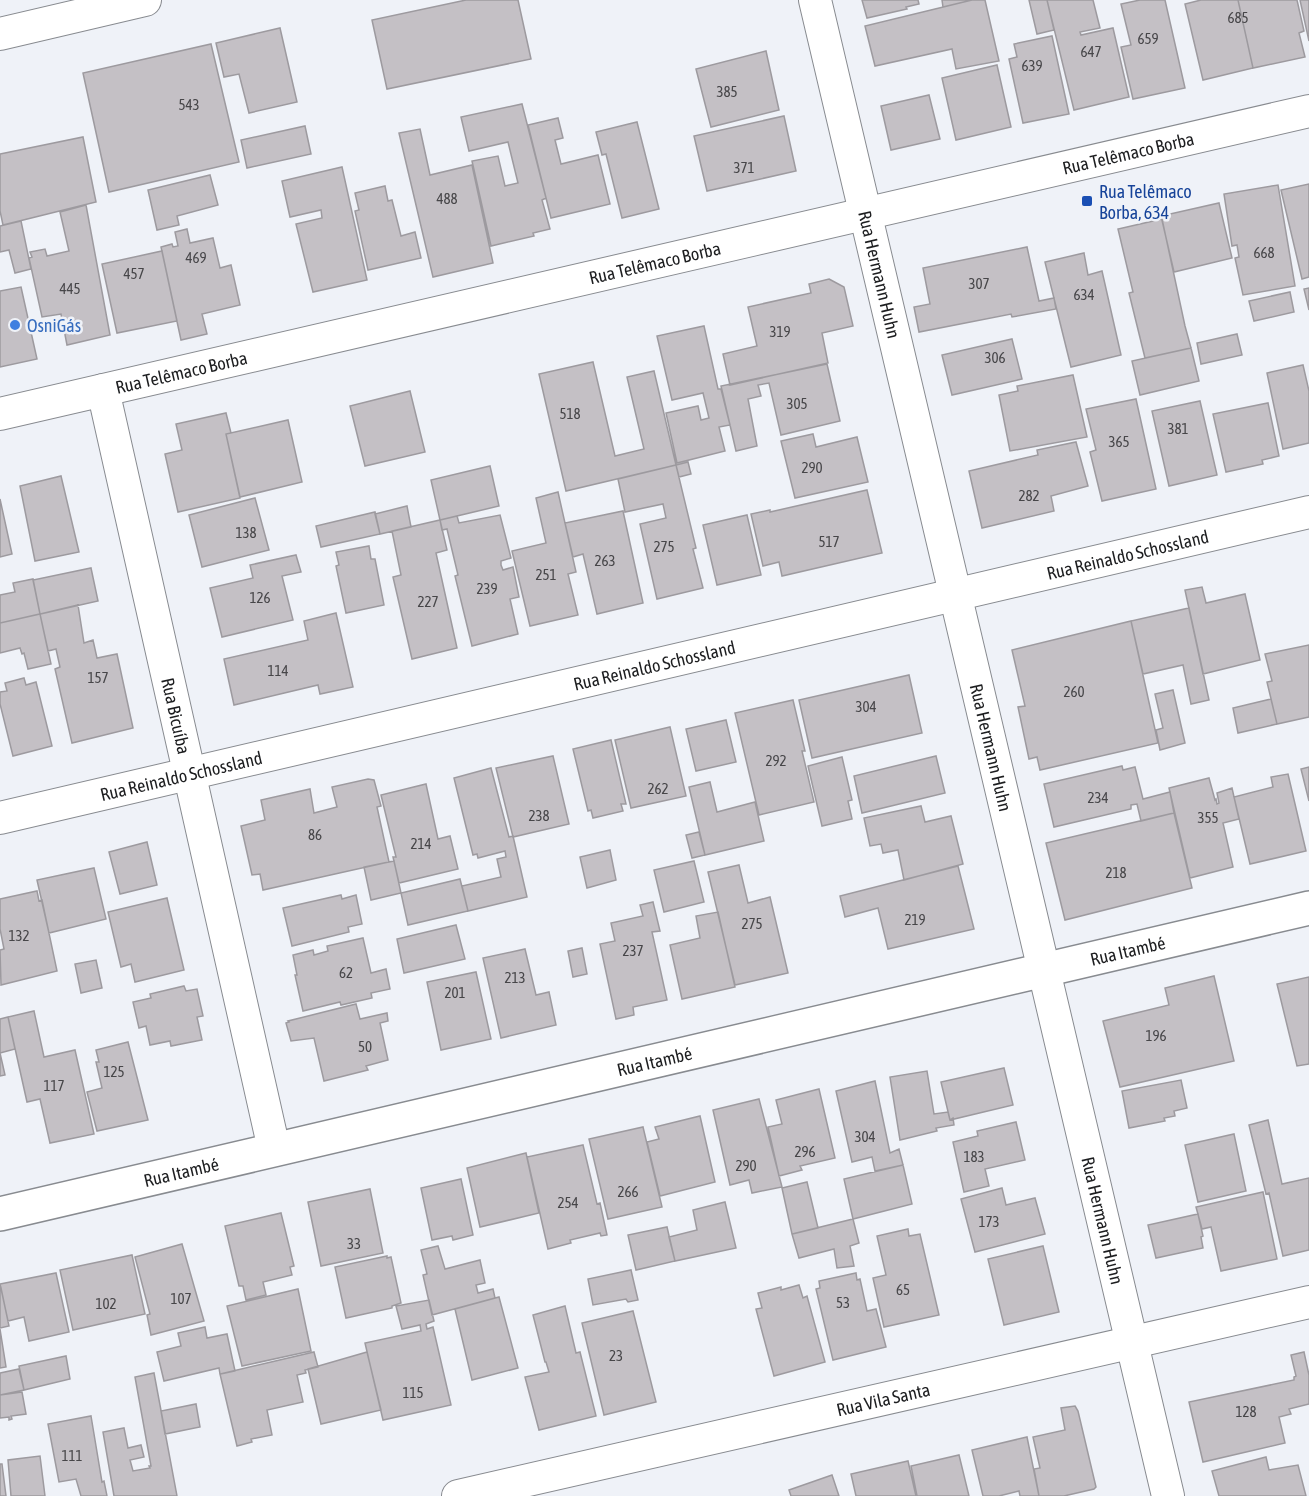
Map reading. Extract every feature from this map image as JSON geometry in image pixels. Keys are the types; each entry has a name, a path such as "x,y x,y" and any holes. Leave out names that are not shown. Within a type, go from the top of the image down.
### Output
{"street":[{"path":"0,34 145,0"},
{"name":"Rua Hermann Huhn","path":"815,0 1168,1496"},
{"name":"Rua Telêmaco Borba","path":"0,414 1309,111"},
{"name":"Rua Bicuíba","path":"102,390 274,1149"},
{"name":"Rua Reinaldo Schossland","path":"0,818 1309,512"},
{"name":"Rua Itambé","path":"0,1214 1309,908"},
{"name":"Rua Vila Santa","path":"458,1496 1309,1302"}],"building":[{"path":"466,0 518,0 531,59 387,89 372,20"},
{"path":"862,0 918,0 919,4 867,18"},
{"path":"942,0 972,0 943,7"},
{"path":"972,0 985,0 999,61 956,69 952,49 875,66 865,26"},
{"path":"1029,0 1047,0 1054,30 1037,34"},
{"path":"1047,0 1093,0 1100,28 1080,32 1081,35 1113,28 1129,97 1074,110"},
{"path":"1140,0 1165,0 1185,88 1133,99 1121,47 1131,45 1121,4"},
{"path":"1201,0 1238,0 1253,68 1203,80 1185,4"},
{"path":"1238,0 1297,0 1304,31 1299,33 1305,57 1253,68"},
{"path":"1300,0 1309,0 1309,41"},
{"path":"280,28 297,102 249,113 239,74 224,77 216,43"},
{"path":"1052,36 1069,114 1023,123 1009,59 1017,57 1014,44"},
{"path":"211,44 239,162 109,192 83,73"},
{"path":"766,51 779,110 711,127 696,69"},
{"path":"997,65 1011,127 956,140 942,78"},
{"path":"929,95 940,139 891,150 881,106"},
{"path":"522,104 546,198 542,200 550,229 533,233 534,236 491,246 472,161 498,156 505,186 518,183 508,142 469,151 461,117"},
{"path":"784,116 796,171 707,191 694,136"},
{"path":"558,118 563,138 555,140 561,164 598,155 610,204 551,218 528,125"},
{"path":"637,122 659,209 622,218 606,154 602,155 596,132"},
{"path":"305,126 311,154 247,168 241,140"},
{"path":"420,129 430,175 472,165 493,263 433,277 399,133"},
{"path":"83,137 96,202 3,225 0,211 0,154"},
{"path":"342,167 367,280 313,292 296,224 322,218 321,210 290,217 282,181"},
{"path":"210,175 218,205 177,216 179,225 157,230 148,190"},
{"path":"1309,184 1309,277 1302,279 1281,190"},
{"path":"1278,185 1295,286 1243,295 1235,258 1239,257 1237,245 1232,246 1224,194"},
{"path":"385,186 388,201 392,200 401,236 415,232 421,258 368,270 355,211 359,210 355,193"},
{"path":"1219,203 1232,258 1174,272 1161,216"},
{"path":"86,205 110,335 67,345 61,314 42,317 29,258 32,257 30,252 45,249 47,256 69,251 60,212"},
{"path":"1162,219 1191,348 1145,358 1129,293 1133,292 1118,229"},
{"path":"21,221 31,269 15,273 9,250 0,252 0,226"},
{"path":"187,229 190,243 213,238 220,268 231,265 240,305 202,314 207,334 181,340 161,247 172,244 173,247 178,246 175,232"},
{"path":"1027,247 1039,301 1054,298 1056,309 1012,317 1011,314 919,332 914,307 930,304 923,268"},
{"path":"162,251 177,321 117,333 102,264"},
{"path":"1084,253 1088,275 1102,271 1121,355 1071,367 1045,262"},
{"path":"829,279 844,287 853,326 822,333 828,363 730,385 723,354 757,346 748,307 811,293 809,284"},
{"name":"OsniGás","path":"21,287 37,359 0,367 0,291"},
{"path":"1309,288 1309,310 1304,289"},
{"path":"1290,292 1294,312 1254,321 1249,301"},
{"path":"704,326 718,389 721,389 730,425 719,427 725,451 677,463 666,413 698,406 701,420 709,418 703,393 672,400 657,336"},
{"path":"1237,334 1242,355 1201,364 1197,343"},
{"path":"1012,339 1022,379 952,395 942,355"},
{"path":"1191,348 1199,381 1140,395 1132,361"},
{"path":"593,362 615,456 644,449 627,377 654,371 676,465 566,491 539,374"},
{"path":"827,364 840,421 781,435 769,383 758,385 761,396 748,399 757,446 736,451 721,386"},
{"path":"1303,365 1309,391 1309,443 1283,449 1267,373"},
{"path":"1073,375 1087,437 1010,451 999,395 1018,391 1017,386"},
{"path":"410,391 425,452 365,466 350,406"},
{"path":"1136,399 1156,489 1102,501 1090,452 1096,450 1086,409"},
{"path":"1200,401 1217,475 1169,486 1152,411"},
{"path":"1268,403 1279,456 1262,460 1263,464 1226,472 1213,414"},
{"path":"226,413 231,433 226,434 240,498 178,512 165,454 182,450 176,424"},
{"path":"288,420 302,482 240,497 226,434"},
{"path":"813,434 816,447 857,437 868,482 795,498 781,441"},
{"path":"1076,442 1088,486 1051,496 1054,511 982,528 969,471 1038,455 1037,450"},
{"path":"688,462 691,474 679,477 676,465"},
{"path":"676,465 703,588 657,599 640,524 666,518 663,504 625,512 618,479"},
{"path":"490,466 499,506 440,520 431,480"},
{"path":"61,476 79,552 35,561 20,486"},
{"path":"867,490 882,553 782,576 779,562 763,566 751,514 770,510 770,512"},
{"path":"558,492 576,572 568,574 578,615 530,626 512,551 546,543 536,498"},
{"path":"255,498 269,550 202,567 189,515"},
{"path":"0,499 12,554 0,557"},
{"path":"407,506 411,527 380,534 375,514"},
{"path":"623,511 643,603 597,614 583,554 573,557 565,523"},
{"path":"375,512 380,534 321,547 316,526"},
{"path":"500,515 511,558 501,561 501,565 503,570 513,567 519,597 510,599 518,634 472,646 455,576 458,575 447,529 442,530 440,520 457,516 459,523"},
{"path":"747,515 761,575 717,585 703,525"},
{"path":"440,520 447,550 436,553 457,648 412,659 393,577 401,575 392,531"},
{"path":"369,546 371,559 375,559 384,605 346,613 336,566 339,565 336,552"},
{"path":"296,555 301,572 282,576 293,620 222,637 210,588 253,578 250,565"},
{"path":"91,568 98,601 40,614 33,580"},
{"path":"33,579 40,614 0,623 0,595 15,592 13,583"},
{"path":"1202,587 1206,603 1245,594 1260,660 1203,674 1185,590"},
{"path":"78,605 84,643 93,640 97,658 117,654 133,728 72,743 55,669 60,667 56,649 48,651 40,614"},
{"path":"1189,608 1209,700 1191,704 1183,665 1143,674 1131,621"},
{"path":"336,613 353,687 320,694 318,685 234,705 224,659 308,640 304,621"},
{"path":"40,614 51,664 28,669 24,653 22,654 20,648 0,653 0,623"},
{"path":"1131,621 1158,743 1040,770 1037,757 1029,759 1018,707 1025,706 1012,650"},
{"path":"1309,645 1309,717 1277,724 1267,682 1272,681 1265,654"},
{"path":"909,675 922,733 812,758 799,700"},
{"path":"24,678 26,685 36,682 52,746 13,756 0,704 0,692 7,691 5,683"},
{"path":"1173,690 1185,743 1160,750 1156,730 1163,728 1155,694"},
{"path":"1271,699 1277,724 1238,733 1233,708"},
{"path":"793,700 814,802 759,815 735,713"},
{"path":"726,720 736,762 696,771 686,729"},
{"path":"670,727 686,796 631,808 615,740"},
{"path":"611,740 626,804 621,804 623,811 593,818 591,810 588,811 573,749"},
{"path":"553,756 569,824 513,837 496,768"},
{"path":"936,756 945,793 862,813 854,776"},
{"path":"842,757 852,800 848,801 852,819 822,826 808,766"},
{"path":"1122,766 1123,770 1135,767 1143,799 1170,792 1174,813 1141,821 1137,804 1131,805 1131,809 1054,827 1044,784"},
{"path":"1309,767 1309,801 1301,769"},
{"path":"491,768 509,837 513,836 527,897 468,911 462,886 501,877 497,859 506,857 505,851 478,858 477,854 473,855 454,778"},
{"path":"1288,774 1306,851 1250,864 1234,797 1273,787 1271,777"},
{"path":"1209,778 1217,804 1219,803 1217,793 1232,788 1239,819 1223,823 1233,867 1190,878 1169,788"},
{"path":"368,779 374,780 381,806 377,807 389,862 263,890 260,874 252,875 241,826 265,820 261,800 310,789 314,813 337,807 332,787"},
{"path":"710,782 717,812 755,802 764,841 705,855 689,787"},
{"path":"426,784 438,839 450,836 458,869 399,883 393,857 396,857 381,795"},
{"path":"921,806 925,822 951,816 963,864 904,880 898,850 883,853 881,844 870,846 864,818"},
{"path":"1174,813 1192,888 1065,920 1046,843"},
{"path":"699,832 705,855 692,858 686,835"},
{"path":"147,842 157,885 120,894 109,852"},
{"path":"610,850 616,880 587,888 580,857"},
{"path":"394,861 401,893 371,900 364,867"},
{"path":"694,861 704,902 664,912 654,870"},
{"path":"739,865 748,903 770,897 788,973 735,985 708,872"},
{"path":"958,866 974,929 888,949 878,908 845,917 840,896"},
{"path":"94,868 106,919 49,933 37,880"},
{"path":"460,879 468,911 408,925 401,893"},
{"path":"37,891 39,901 42,900 57,971 1,985 0,950 4,949 0,929 0,899"},
{"path":"341,895 342,899 356,895 362,924 348,927 349,932 292,946 283,908"},
{"path":"167,898 184,970 135,982 131,964 121,967 108,912"},
{"path":"653,902 660,931 652,932 667,1000 633,1007 634,1015 616,1019 600,944 615,941 611,923 643,916 640,905"},
{"path":"718,912 735,987 682,999 670,945 700,938 696,916"},
{"path":"456,925 465,959 404,973 397,939"},
{"path":"363,938 371,973 386,969 390,989 371,993 372,998 341,1005 340,1002 303,1011 293,955 313,950 314,955 328,951 327,946"},
{"path":"582,948 587,974 573,977 568,951"},
{"path":"525,949 536,995 549,992 556,1025 501,1038 483,958"},
{"path":"96,960 102,988 81,993 75,964"},
{"path":"476,972 491,1039 441,1050 427,982"},
{"path":"1214,976 1234,1061 1120,1087 1103,1021 1169,1005 1165,988"},
{"path":"1309,977 1309,1064 1297,1066 1277,984"},
{"path":"184,986 186,991 197,989 203,1016 197,1017 202,1040 171,1046 170,1041 150,1045 146,1026 139,1028 133,1002 151,998 150,994"},
{"path":"356,1004 360,1019 387,1013 388,1021 380,1023 388,1060 366,1066 368,1070 324,1081 314,1038 291,1041 286,1023"},
{"path":"34,1011 44,1057 75,1050 94,1134 50,1143 40,1099 27,1102 8,1017"},
{"path":"8,1017 15,1049 0,1053 0,1019"},
{"path":"128,1042 148,1120 97,1131 87,1092 102,1088 96,1062 99,1062 96,1050"},
{"path":"0,1053 5,1075 0,1076"},
{"path":"1004,1068 1013,1105 950,1120 941,1082"},
{"path":"927,1071 934,1114 948,1112 950,1120 953,1118 954,1125 936,1128 937,1131 900,1140 890,1077"},
{"path":"1181,1080 1187,1108 1174,1111 1175,1116 1164,1118 1165,1121 1129,1128 1122,1091"},
{"path":"875,1081 890,1153 899,1149 903,1165 875,1171 872,1157 852,1162 836,1091"},
{"path":"819,1089 835,1158 800,1166 802,1170 779,1176 768,1127 782,1124 776,1100"},
{"path":"759,1099 782,1187 752,1193 749,1180 730,1185 713,1110"},
{"path":"700,1116 715,1182 660,1196 647,1142 659,1139 655,1127"},
{"path":"1268,1120 1282,1184 1309,1178 1309,1250 1283,1256 1269,1193 1266,1194 1249,1125"},
{"path":"1016,1122 1025,1160 985,1169 989,1186 964,1192 953,1142 978,1136 977,1131"},
{"path":"643,1127 662,1207 608,1219 589,1139"},
{"path":"1234,1134 1246,1191 1198,1202 1185,1145"},
{"path":"583,1145 607,1235 601,1236 600,1233 570,1240 571,1243 548,1249 527,1157"},
{"path":"526,1153 539,1213 480,1227 467,1168"},
{"path":"903,1165 912,1204 853,1219 844,1179"},
{"path":"461,1179 473,1235 453,1240 452,1236 432,1240 421,1188"},
{"path":"807,1182 818,1228 792,1234 782,1188"},
{"path":"1002,1188 1006,1205 1035,1198 1045,1234 975,1252 961,1199"},
{"path":"370,1189 383,1253 321,1266 308,1202"},
{"path":"1263,1192 1277,1259 1221,1271 1211,1227 1202,1229 1196,1207"},
{"path":"725,1202 736,1248 675,1261 669,1237 697,1230 693,1210"},
{"path":"281,1213 294,1266 290,1267 292,1275 263,1282 266,1295 246,1300 243,1286 239,1286 225,1226"},
{"path":"1198,1214 1203,1248 1156,1258 1148,1225"},
{"path":"853,1219 859,1243 850,1246 854,1266 837,1268 834,1249 799,1258 792,1234"},
{"path":"667,1227 675,1261 636,1270 628,1235"},
{"path":"908,1229 909,1236 920,1234 939,1315 884,1327 873,1278 886,1275 877,1236"},
{"path":"182,1244 204,1321 151,1335 147,1315 150,1314 135,1257"},
{"path":"438,1246 445,1269 480,1260 485,1283 476,1285 478,1293 493,1289 495,1298 432,1315 423,1275 427,1274 421,1250"},
{"path":"1043,1246 1059,1312 1004,1325 988,1259"},
{"path":"132,1255 145,1314 73,1330 60,1270"},
{"path":"387,1256 387,1258 391,1257 401,1303 392,1308 346,1318 335,1267"},
{"path":"631,1270 638,1300 628,1302 626,1299 593,1305 588,1279"},
{"path":"56,1273 69,1332 29,1341 24,1317 8,1321 0,1284"},
{"path":"856,1273 857,1280 860,1279 867,1311 876,1309 886,1347 833,1360 816,1289 820,1288 819,1281"},
{"path":"799,1285 803,1298 807,1296 825,1362 774,1376 756,1309 762,1308 758,1293"},
{"path":"0,1289 9,1326 0,1328"},
{"path":"298,1289 311,1351 242,1366 227,1306"},
{"path":"499,1297 518,1368 472,1380 455,1309"},
{"path":"429,1300 434,1321 426,1324 427,1329 433,1327 451,1405 383,1420 365,1343 421,1331 420,1325 402,1329 396,1306"},
{"path":"565,1306 576,1353 580,1352 596,1416 539,1430 525,1377 549,1372 533,1315"},
{"path":"633,1311 656,1402 604,1415 582,1323"},
{"path":"205,1327 207,1338 227,1334 235,1371 220,1374 219,1368 164,1381 157,1352 181,1346 178,1333"},
{"path":"0,1329 6,1367 0,1368"},
{"path":"314,1352 318,1367 305,1370 306,1373 297,1375 303,1402 267,1410 272,1435 251,1439 252,1442 237,1446 220,1374"},
{"path":"367,1352 381,1410 321,1424 308,1369"},
{"path":"1304,1352 1309,1375 1309,1404 1289,1409 1291,1414 1279,1417 1285,1443 1203,1462 1189,1402 1294,1380 1296,1376 1291,1355"},
{"path":"66,1356 70,1379 24,1390 19,1366"},
{"path":"19,1369 24,1390 0,1395 0,1373"},
{"path":"154,1373 177,1496 114,1496 103,1432 124,1428 128,1448 141,1445 144,1457 130,1460 133,1471 150,1468 135,1377"},
{"path":"22,1392 26,1414 11,1416 12,1419 9,1420 9,1417 0,1418 0,1395"},
{"path":"196,1404 200,1427 165,1434 161,1411"},
{"path":"1075,1406 1096,1487 1064,1496 1039,1496 1034,1469 1040,1468 1033,1437 1065,1430 1061,1408"},
{"path":"91,1416 102,1482 104,1481 107,1496 81,1496 76,1479 59,1482 48,1424"},
{"path":"1027,1437 1039,1496 1020,1496 1019,1491 999,1496 983,1496 972,1450"},
{"path":"959,1455 969,1496 917,1496 911,1466"},
{"path":"40,1456 45,1496 11,1496 8,1460"},
{"path":"1266,1457 1269,1470 1298,1465 1306,1496 1219,1496 1212,1471"},
{"path":"908,1461 916,1496 856,1496 851,1474"},
{"path":"0,1464 2,1464 6,1496 0,1496"},
{"path":"832,1475 839,1496 791,1496 789,1490"}],"place":[{"name":"Rua Telêmaco Borba, 634","path":"1087,201"},
{"name":"OsniGás","path":"15,325"}]}
